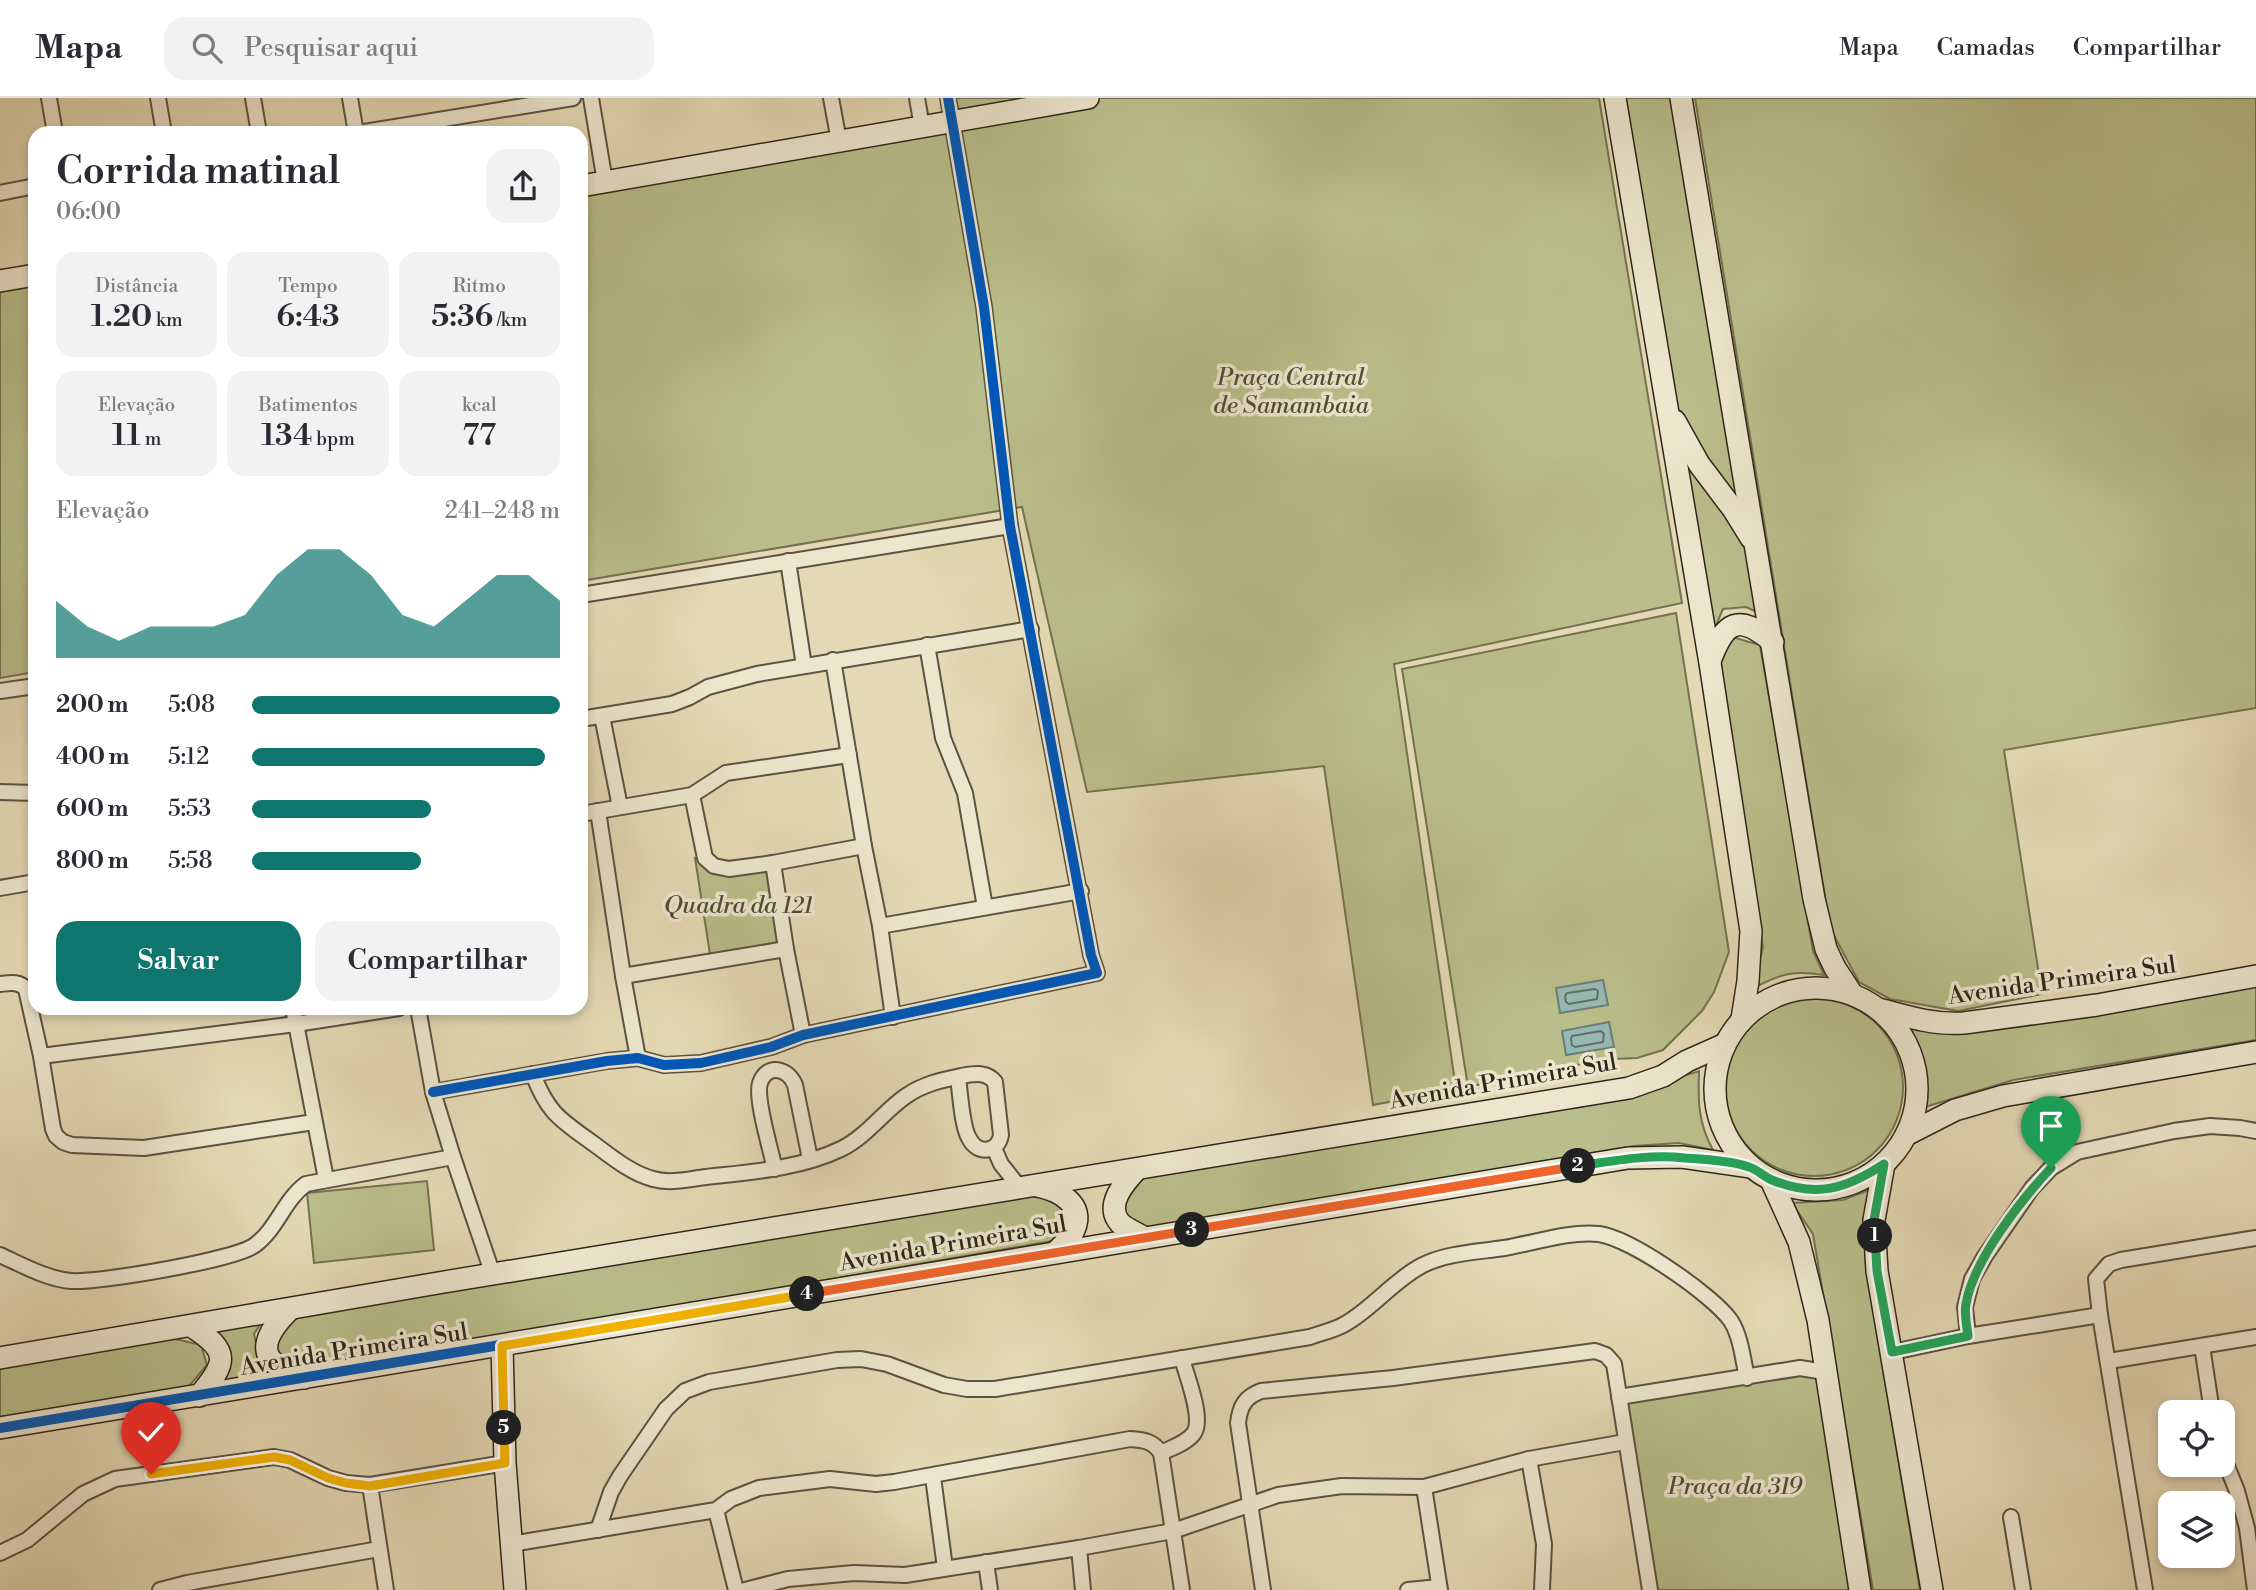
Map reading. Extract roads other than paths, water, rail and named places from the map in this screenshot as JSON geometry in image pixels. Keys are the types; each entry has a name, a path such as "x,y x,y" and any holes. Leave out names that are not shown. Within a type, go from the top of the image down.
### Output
{"street":[{"path":"48,98 54,126"},
{"path":"158,98 163,126"},
{"path":"253,98 258,126"},
{"path":"350,98 356,126"},
{"path":"395,126 530,101 573,98"},
{"path":"591,98 605,182"},
{"path":"831,98 839,141"},
{"path":"917,98 922,127"},
{"path":"433,1092 607,1061 638,1058 664,1065 701,1063 771,1047 803,1035 1097,973 1091,955 1010,526 984,307 948,98"},
{"path":"588,185 953,122 1044,102 1088,98"},
{"path":"1615,98 1710,663 1751,930 1748,981 1742,1019"},
{"path":"1622,139 1632,98"},
{"path":"1681,98 1814,899 1826,949 1852,994"},
{"path":"0,193 28,187"},
{"path":"0,281 28,276"},
{"path":"1667,407 1699,464 1733,509 1757,549"},
{"path":"588,594 1010,526"},
{"path":"789,561 804,666"},
{"path":"1710,663 1718,641 1726,629 1737,625 1756,628 1773,642"},
{"path":"588,718 672,704 727,680 833,660 1031,629"},
{"path":"927,645 943,738 965,793 985,907"},
{"path":"833,660 880,926 893,1017"},
{"path":"0,691 28,686"},
{"path":"602,716 620,807"},
{"path":"588,813 692,795 726,773 849,755"},
{"path":"0,792 28,793"},
{"path":"692,795 705,858 719,868 773,863 864,846"},
{"path":"598,811 638,1058"},
{"path":"773,863 786,950 803,1035"},
{"path":"0,888 28,883"},
{"path":"880,926 1081,891"},
{"path":"623,976 786,950"},
{"name":"Avenida Primeira Sul","path":"1877,1008 1947,1025 2097,1005 2256,975"},
{"path":"0,984 22,985 28,998"},
{"path":"1821,988 1852,994 1877,1008 1895,1026 1909,1048 1917,1077 1916,1106 1906,1135 1896,1150 1884,1164 1858,1181 1829,1189 1799,1189 1771,1180 1751,1167 1726,1136 1714,1098 1715,1072 1723,1045 1742,1019 1764,1001 1789,991 1821,988"},
{"path":"32,1015 53,1129 63,1142 72,1145 144,1148 314,1122"},
{"path":"294,1015 326,1179"},
{"path":"41,1056 354,1015"},
{"path":"419,1015 433,1092 493,1275"},
{"name":"Avenida Primeira Sul","path":"0,1358 1629,1087 1663,1076 1723,1045"},
{"path":"1906,1135 1955,1110 2003,1096 2256,1052"},
{"path":"775,1169 758,1093 763,1077 777,1069 792,1077 795,1085 810,1159"},
{"path":"533,1074 547,1105 559,1118 639,1174 656,1180 674,1181 775,1169 843,1148 907,1095 931,1083 958,1077 976,1073 985,1074 995,1082 1001,1135 999,1144 994,1148 978,1148 967,1137 958,1077"},
{"path":"1968,1336 1965,1307 1972,1279 2032,1188 2051,1168 2077,1152 2167,1132 2210,1126 2256,1131"},
{"path":"994,1148 1001,1164 1029,1187 1059,1192 1073,1207 1076,1214 1074,1231 1056,1252"},
{"path":"0,1255 55,1278 72,1281 152,1271 245,1252 270,1232 296,1191 306,1184 453,1157"},
{"name":"Avenida Primeira Sul","path":"0,1428 1628,1158 1682,1157 1751,1167"},
{"path":"1884,1164 1874,1220 1877,1271 1932,1590"},
{"path":"1137,1169 1119,1191 1115,1211 1121,1224 1145,1238"},
{"path":"1771,1180 1799,1242 1818,1321 1860,1590"},
{"path":"598,1530 611,1492 666,1409 685,1391 709,1382 837,1360 862,1359 887,1364 944,1385 967,1390 995,1389 1310,1337 1342,1326 1423,1264 1575,1234 1601,1234 1617,1238 1665,1266 1719,1309 1731,1322 1740,1345 1747,1378"},
{"path":"2139,1590 2145,1590 2096,1279 2109,1264 2120,1260 2256,1238"},
{"path":"290,1309 275,1325 266,1348 269,1357 278,1366 304,1378"},
{"path":"1892,1352 1968,1336 2100,1315"},
{"path":"191,1326 216,1344 221,1356 214,1378 199,1396"},
{"path":"2109,1361 2256,1337"},
{"path":"502,1346 505,1463 515,1590"},
{"path":"2203,1346 2210,1400"},
{"path":"1263,1590 1238,1423 1244,1401 1251,1395 1261,1391 1393,1378 1595,1351 1606,1355 1614,1364 1650,1590"},
{"path":"1161,1454 1184,1442 1195,1432 1197,1416 1182,1358"},
{"path":"1619,1397 1747,1378 1824,1363"},
{"path":"511,1544 716,1510 731,1499 760,1488 830,1479 876,1484 933,1477 1130,1439 1150,1442 1161,1454 1182,1590"},
{"path":"745,1590 788,1579 826,1575 905,1575 1079,1548 1173,1531 1278,1495 1342,1486 1423,1487 1529,1459 1625,1442"},
{"path":"0,1553 27,1540 83,1494 116,1479 274,1457 290,1460 328,1478 370,1486 505,1463"},
{"path":"1529,1459 1544,1544 1542,1590"},
{"path":"933,1477 945,1568"},
{"path":"2231,1477 2251,1527 2255,1590"},
{"path":"370,1486 386,1590"},
{"path":"1408,1590 1440,1588 1423,1487"},
{"path":"716,1510 736,1590"},
{"path":"2011,1517 2022,1590"},
{"path":"1079,1548 1083,1590"},
{"path":"160,1590 379,1549"},
{"path":"986,1562 990,1590"}],"water":[{"path":"1603,980 1608,1005 1560,1013 1556,988"},
{"path":"1609,1022 1614,1047 1566,1055 1562,1031"}],"park label":[{"name":"Praça Central de Samambaia","path":"1291,391"},
{"name":"Quadra da 121","path":"738,905"},
{"name":"Praça da 319","path":"1735,1486"}]}
